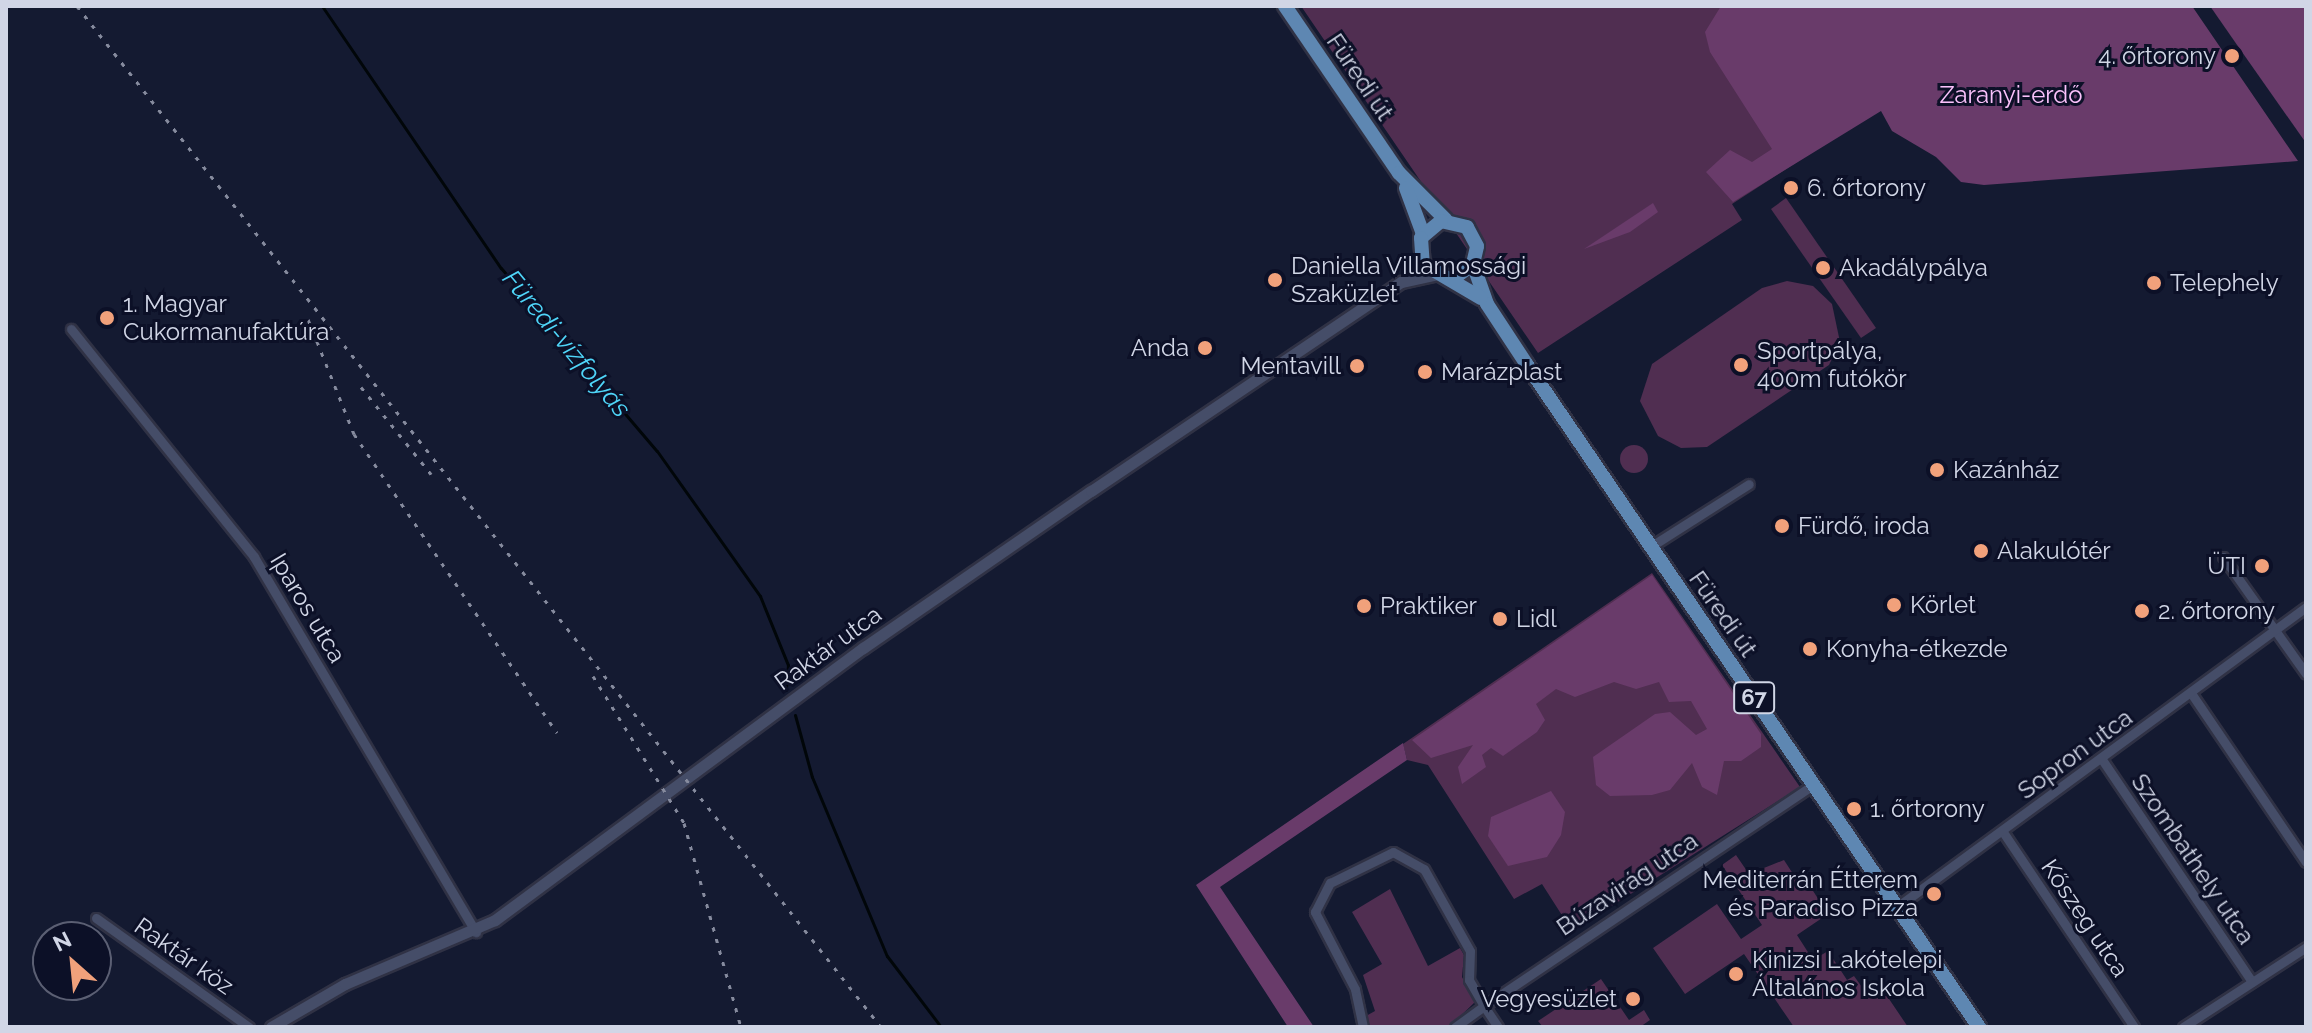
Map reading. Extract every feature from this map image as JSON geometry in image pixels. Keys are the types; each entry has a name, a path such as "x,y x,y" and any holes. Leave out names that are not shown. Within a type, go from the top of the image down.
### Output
{"main road":[{"name":"Füredi út","path":"1285,6 1399,173 1446,220 1475,238 1473,264 1487,304 1979,1027"},
{"name":"Füredi út","path":"1399,173 1423,234 1420,255"},
{"path":"1423,234 1446,220"},
{"path":"1420,255 1435,275"},
{"path":"1454,278 1473,264"},
{"name":"Füredi út","path":"1435,275 1454,278 1487,304"}],"street":[{"name":"Raktár utca","path":"271,1027 372,971 476,932 863,648 1401,282 1420,255"},
{"name":"Raktár utca","path":"1401,282 1435,275"},
{"name":"Iparos utca","path":"71,329 254,557 476,932"},
{"path":"1650,547 1749,484"},
{"path":"2223,557 2306,674"},
{"name":"Sopron utca","path":"1897,907 2306,607"},
{"path":"2191,693 2306,862"},
{"name":"Szombathely utca","path":"2101,758 2252,982"},
{"name":"Búzavirág utca","path":"1455,1027 1814,784"},
{"name":"Kőszeg utca","path":"2003,832 2134,1027"},
{"path":"1363,1027 1355,989 1315,912 1330,883 1387,852 1424,869 1470,951 1469,980 1498,1027"},
{"name":"Raktár köz","path":"96,918 249,1027"},
{"path":"2183,1027 2306,947"}],"shaded area":[{"path":"1301,6 2039,6 1732,204 1742,220 1538,353"},
{"name":"Akadálypálya","path":"1786,198 1876,328 1861,338 1771,209"},
{"name":"Sportpálya, 400m futókör","path":"1787,281 1813,286 1832,304 1840,342 1829,365 1707,447 1681,448 1658,436 1640,401 1652,364 1762,288"},
{"path":"1634,445 1644,449 1648,459 1644,469 1634,473 1624,469 1620,459 1624,449"},
{"path":"1652,573 1800,787 1572,931 1542,884 1514,899 1428,765 1407,760 1403,744"},
{"path":"1736,855 1749,874 1784,860 1797,880 1804,877 1828,914 1797,935 1813,960 1828,951 1847,980 1854,976 1867,994 1885,993 1908,1027 1794,1027 1744,954 1685,994 1653,948 1717,904 1741,939 1762,925 1722,865"},
{"path":"1390,889 1428,966 1460,948 1464,955 1462,977 1475,1002 1449,1027 1368,1027 1366,1016 1375,1011 1363,975 1382,964 1352,912"},
{"path":"1601,979 1629,1020 1644,1010 1650,1020 1640,1027 1543,1027 1538,1021"}],"green space":[{"name":"Zaranyi-erdő","path":"1721,6 2192,6 2298,161 1984,185 1961,182 1936,157 1892,131 1881,111 1733,202 1706,172 1730,150 1752,162 1772,149 1710,52 1705,32"},
{"path":"2210,6 2306,6 2306,143 2235,42"},
{"path":"1653,203 1658,212 1630,232 1584,249"},
{"path":"1652,575 1761,734 1761,747 1741,761 1724,761 1717,795 1702,787 1692,763 1670,790 1652,795 1610,796 1596,785 1593,757 1655,714 1670,712 1696,735 1707,729 1691,701 1669,702 1659,682 1636,689 1614,682 1575,697 1556,689 1536,704 1545,720 1537,732 1503,756 1491,748 1482,755 1486,767 1462,784 1458,767 1473,745 1431,758 1412,740"},
{"path":"1403,743 1407,760 1220,887 1314,1027 1288,1027 1196,885"},
{"path":"1551,791 1565,812 1561,835 1547,857 1508,866 1488,836 1491,817"}],"waterway":[{"name":"Füredi-vízfolyás","path":"322,6 501,268 657,451 760,596 788,665 786,690"},
{"name":"Füredi-vízfolyás","path":"795,715 812,777 887,956 941,1027"}],"railway":[{"path":"77,6 881,1027"},
{"path":"308,319 354,434 557,733"},
{"path":"361,387 431,474"},
{"path":"593,676 684,823 741,1027"}],"place":[{"name":"4. őrtorony","path":"2232,56"},
{"name":"6. őrtorony","path":"1791,188"},
{"name":"Akadálypálya","path":"1823,268"},
{"name":"Daniella Villamossági Szaküzlet","path":"1275,280"},
{"name":"Telephely","path":"2154,283"},
{"name":"1. Magyar Cukormanufaktúra","path":"107,318"},
{"name":"Anda","path":"1205,348"},
{"name":"Sportpálya, 400m futókör","path":"1741,365"},
{"name":"Mentavill","path":"1357,366"},
{"name":"Marázplast","path":"1425,372"},
{"name":"Kazánház","path":"1937,470"},
{"name":"Fürdő, iroda","path":"1782,526"},
{"name":"Alakulótér","path":"1981,551"},
{"name":"ÜTI","path":"2262,566"},
{"name":"Körlet","path":"1894,605"},
{"name":"Praktiker","path":"1364,606"},
{"name":"2. őrtorony","path":"2142,611"},
{"name":"Lidl","path":"1500,619"},
{"name":"Konyha-étkezde","path":"1810,649"},
{"name":"1. őrtorony","path":"1854,809"},
{"name":"Mediterrán Étterem és Paradiso Pizza","path":"1934,894"},
{"name":"Kinizsi Lakótelepi Általános Iskola","path":"1736,974"},
{"name":"Vegyesüzlet","path":"1633,999"}]}
